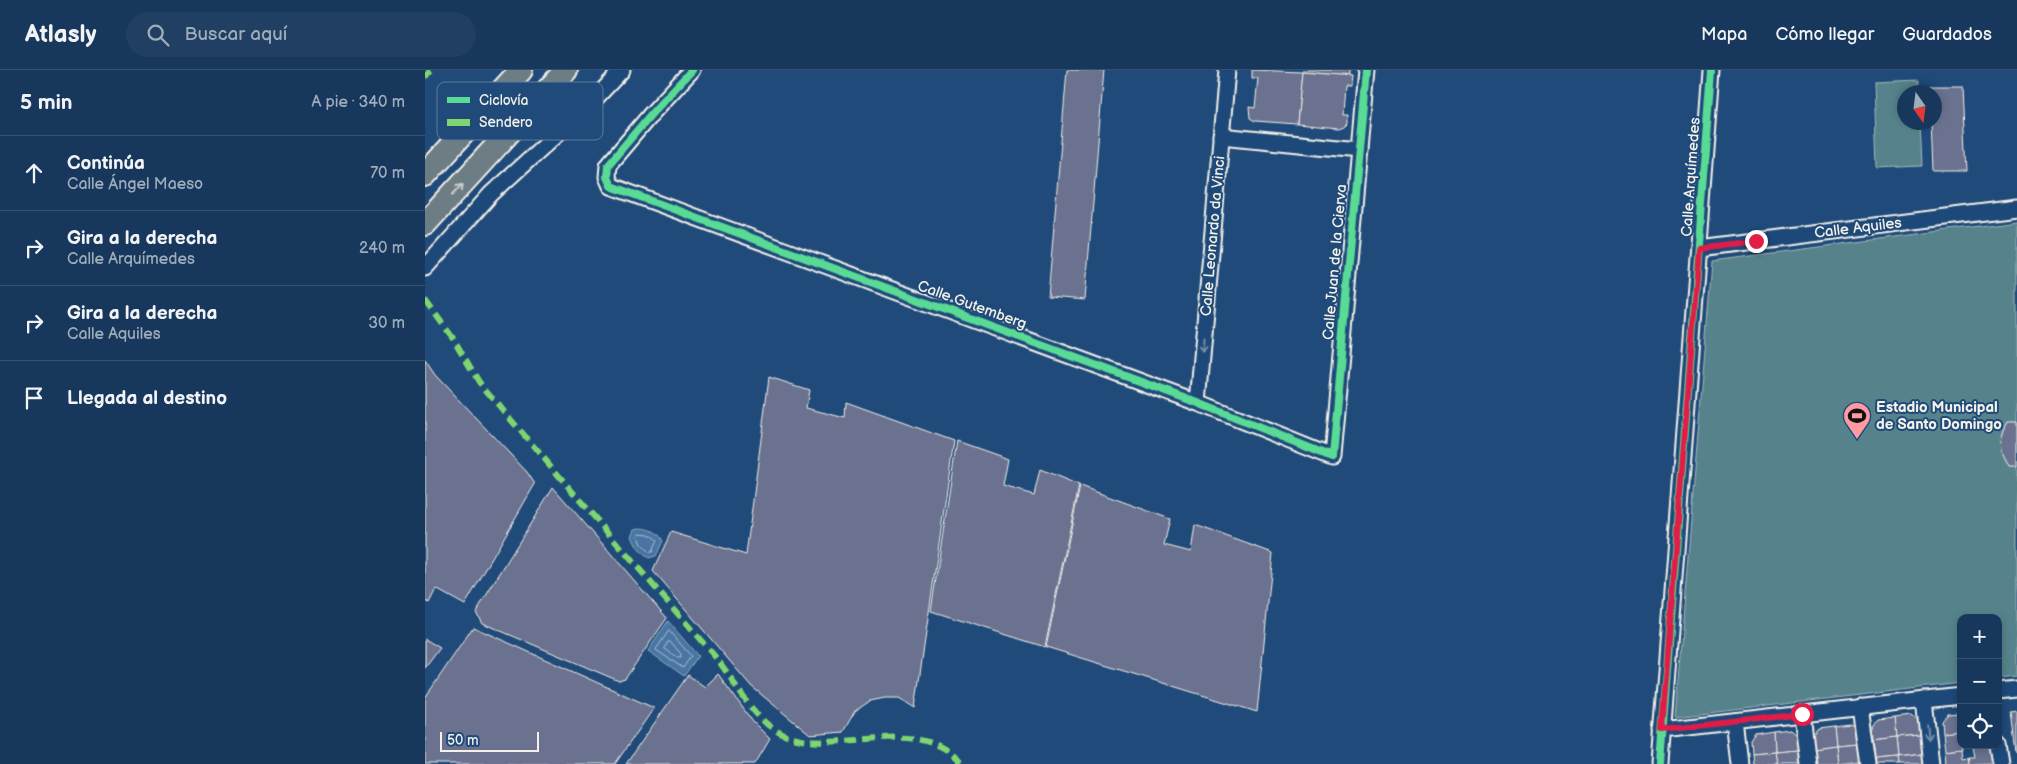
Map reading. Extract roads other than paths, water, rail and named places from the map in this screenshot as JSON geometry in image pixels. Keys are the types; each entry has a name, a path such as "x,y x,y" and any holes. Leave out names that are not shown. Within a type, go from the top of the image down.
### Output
{"highway":[{"path":"510,82 521,70"},
{"path":"555,82 566,70"},
{"path":"425,176 458,140"},
{"path":"425,224 502,140"}],"street":[{"path":"603,90 622,70"},
{"name":"Calle Gutemberg","path":"692,70 607,165 607,177 611,186 1198,403 1332,457"},
{"name":"Calle Leonardo da Vinci","path":"1198,403 1227,70"},
{"name":"Calle Juan de la Cierva","path":"1332,457 1366,70"},
{"name":"Calle Arquímedes","path":"1659,764 1712,70"},
{"path":"1221,136 1359,150"},
{"path":"425,268 491,194 550,140"},
{"name":"Calle Aquiles","path":"1699,248 2017,208"},
{"path":"2002,691 2017,689"},
{"path":"1662,730 1957,696"},
{"path":"1924,700 1931,764"},
{"path":"1860,707 1868,764"},
{"path":"1802,714 1808,764"},
{"path":"1735,722 1740,764"},
{"path":"1999,749 2001,764"}],"water":[{"path":"635,529 653,531 663,541 656,556 649,558 637,546 632,536"},
{"path":"668,621 698,656 684,676 648,651"}],"place":[{"name":"Estadio Municipal de Santo Domingo","path":"1857,440"}]}
